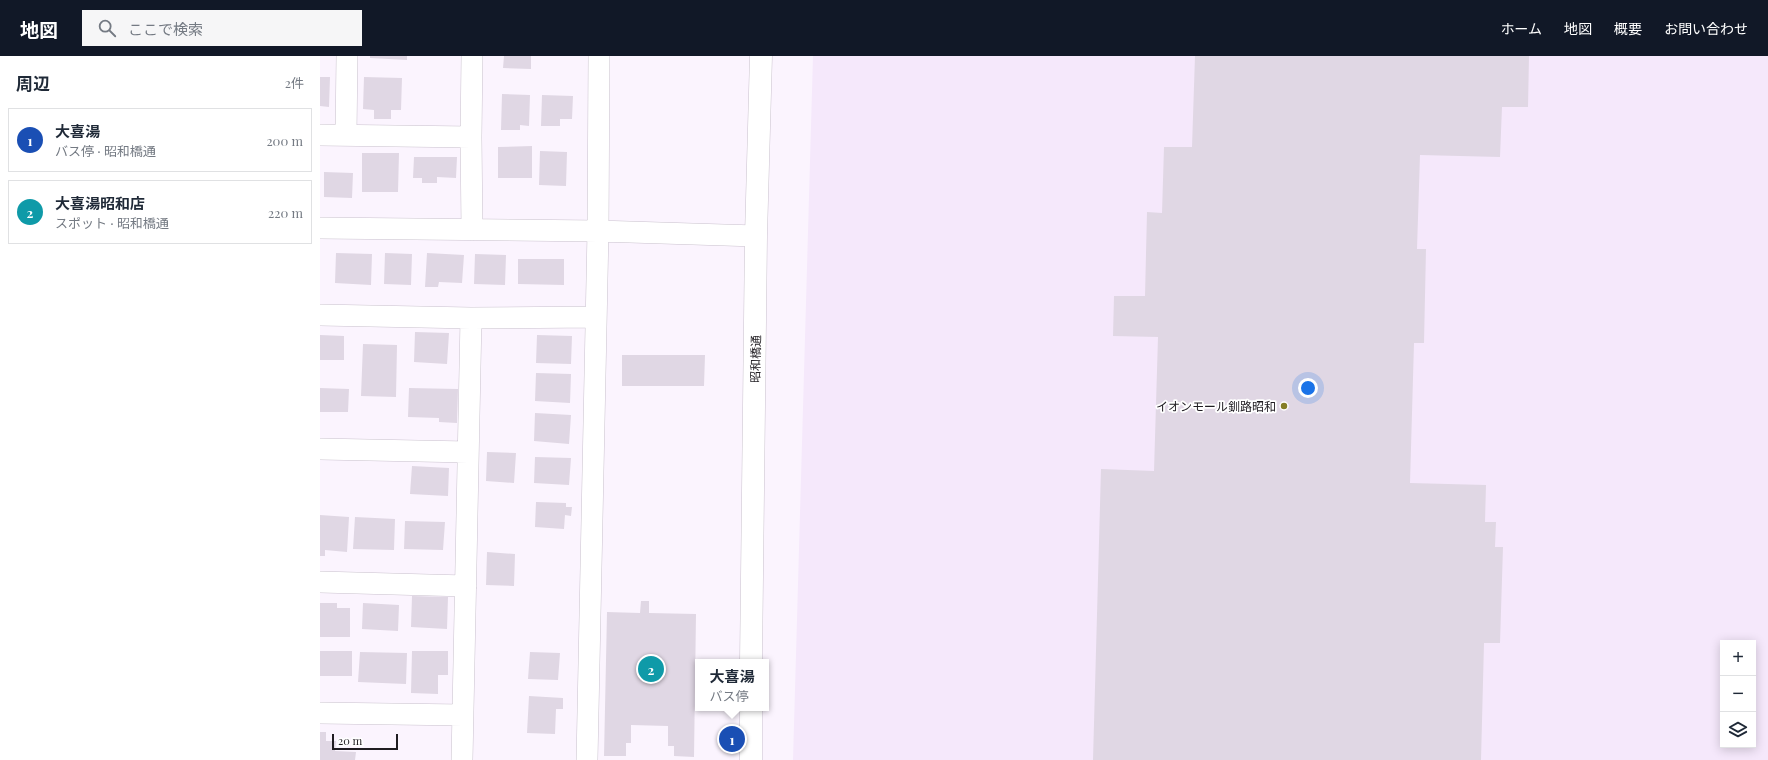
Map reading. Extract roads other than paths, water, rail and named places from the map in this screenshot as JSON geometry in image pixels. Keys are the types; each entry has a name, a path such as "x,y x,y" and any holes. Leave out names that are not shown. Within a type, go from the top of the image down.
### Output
{"street":[{"path":"346,135 347,56"},
{"path":"472,56 470,138 472,230"},
{"path":"588,760 598,231 599,56"},
{"name":"昭和橋通","path":"752,659 756,236 761,56"},
{"path":"320,134 470,138"},
{"path":"320,228 598,231 756,236"},
{"path":"320,315 471,318 596,317"},
{"path":"462,760 471,318"},
{"path":"320,449 468,452"},
{"path":"320,582 466,586"},
{"path":"750,760 751,711"},
{"path":"320,713 463,715"}],"place":[{"name":"イオンモール釧路昭和","path":"1284,406"},
{"name":"大喜湯昭和店","path":"651,669"},
{"name":"大喜湯","path":"732,739"}]}
